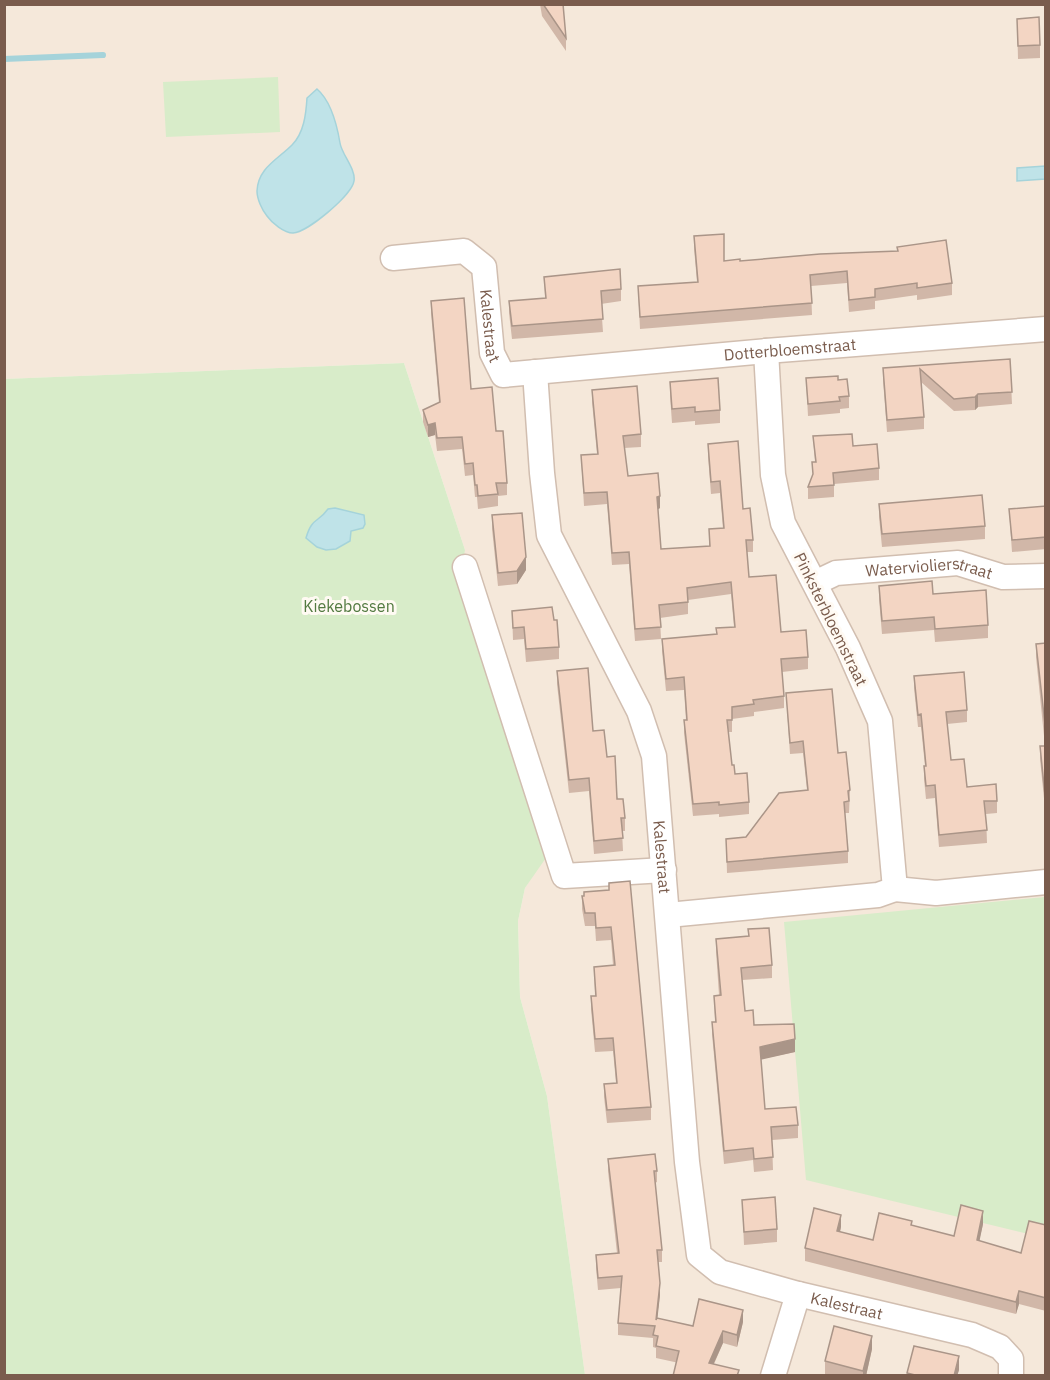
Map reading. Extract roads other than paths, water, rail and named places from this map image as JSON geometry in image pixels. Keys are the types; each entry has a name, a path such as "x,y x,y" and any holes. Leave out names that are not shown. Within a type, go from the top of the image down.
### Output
{"street":[{"name":"Kalestraat","path":"393,258 464,251 484,267 492,353 503,375 535,372 549,535 639,711 654,756 687,1162 699,1254 720,1272 798,1294 972,1335 1000,1347 1011,1359 1011,1376"},
{"name":"Dotterbloemstraat","path":"535,372 1046,329"},
{"name":"Pinksterbloemstraat","path":"766,351 773,475 783,523 848,648 880,721 895,889"},
{"name":"Waterviolierstraat","path":"815,583 836,573 958,563 1003,577 1046,576"},
{"path":"465,567 564,876 664,870"},
{"path":"668,915 878,895 895,889 936,893 1046,882"},
{"path":"773,1376 798,1294"}],"water":[{"path":"317,89 333,114 341,148 353,172 354,181 346,195 328,212 300,231 290,233 275,224 263,211 257,194 258,183 269,165 296,140 304,123 307,98"},
{"path":"1045,166 1045,179 1017,181 1017,168"},
{"path":"335,508 364,515 365,524 363,528 351,531 350,541 336,549 326,550 317,547 306,538 308,531 328,509"}],"waterway":[{"path":"4,59 103,55"}],"park label":[{"name":"Kiekebossen","path":"349,606"}]}
